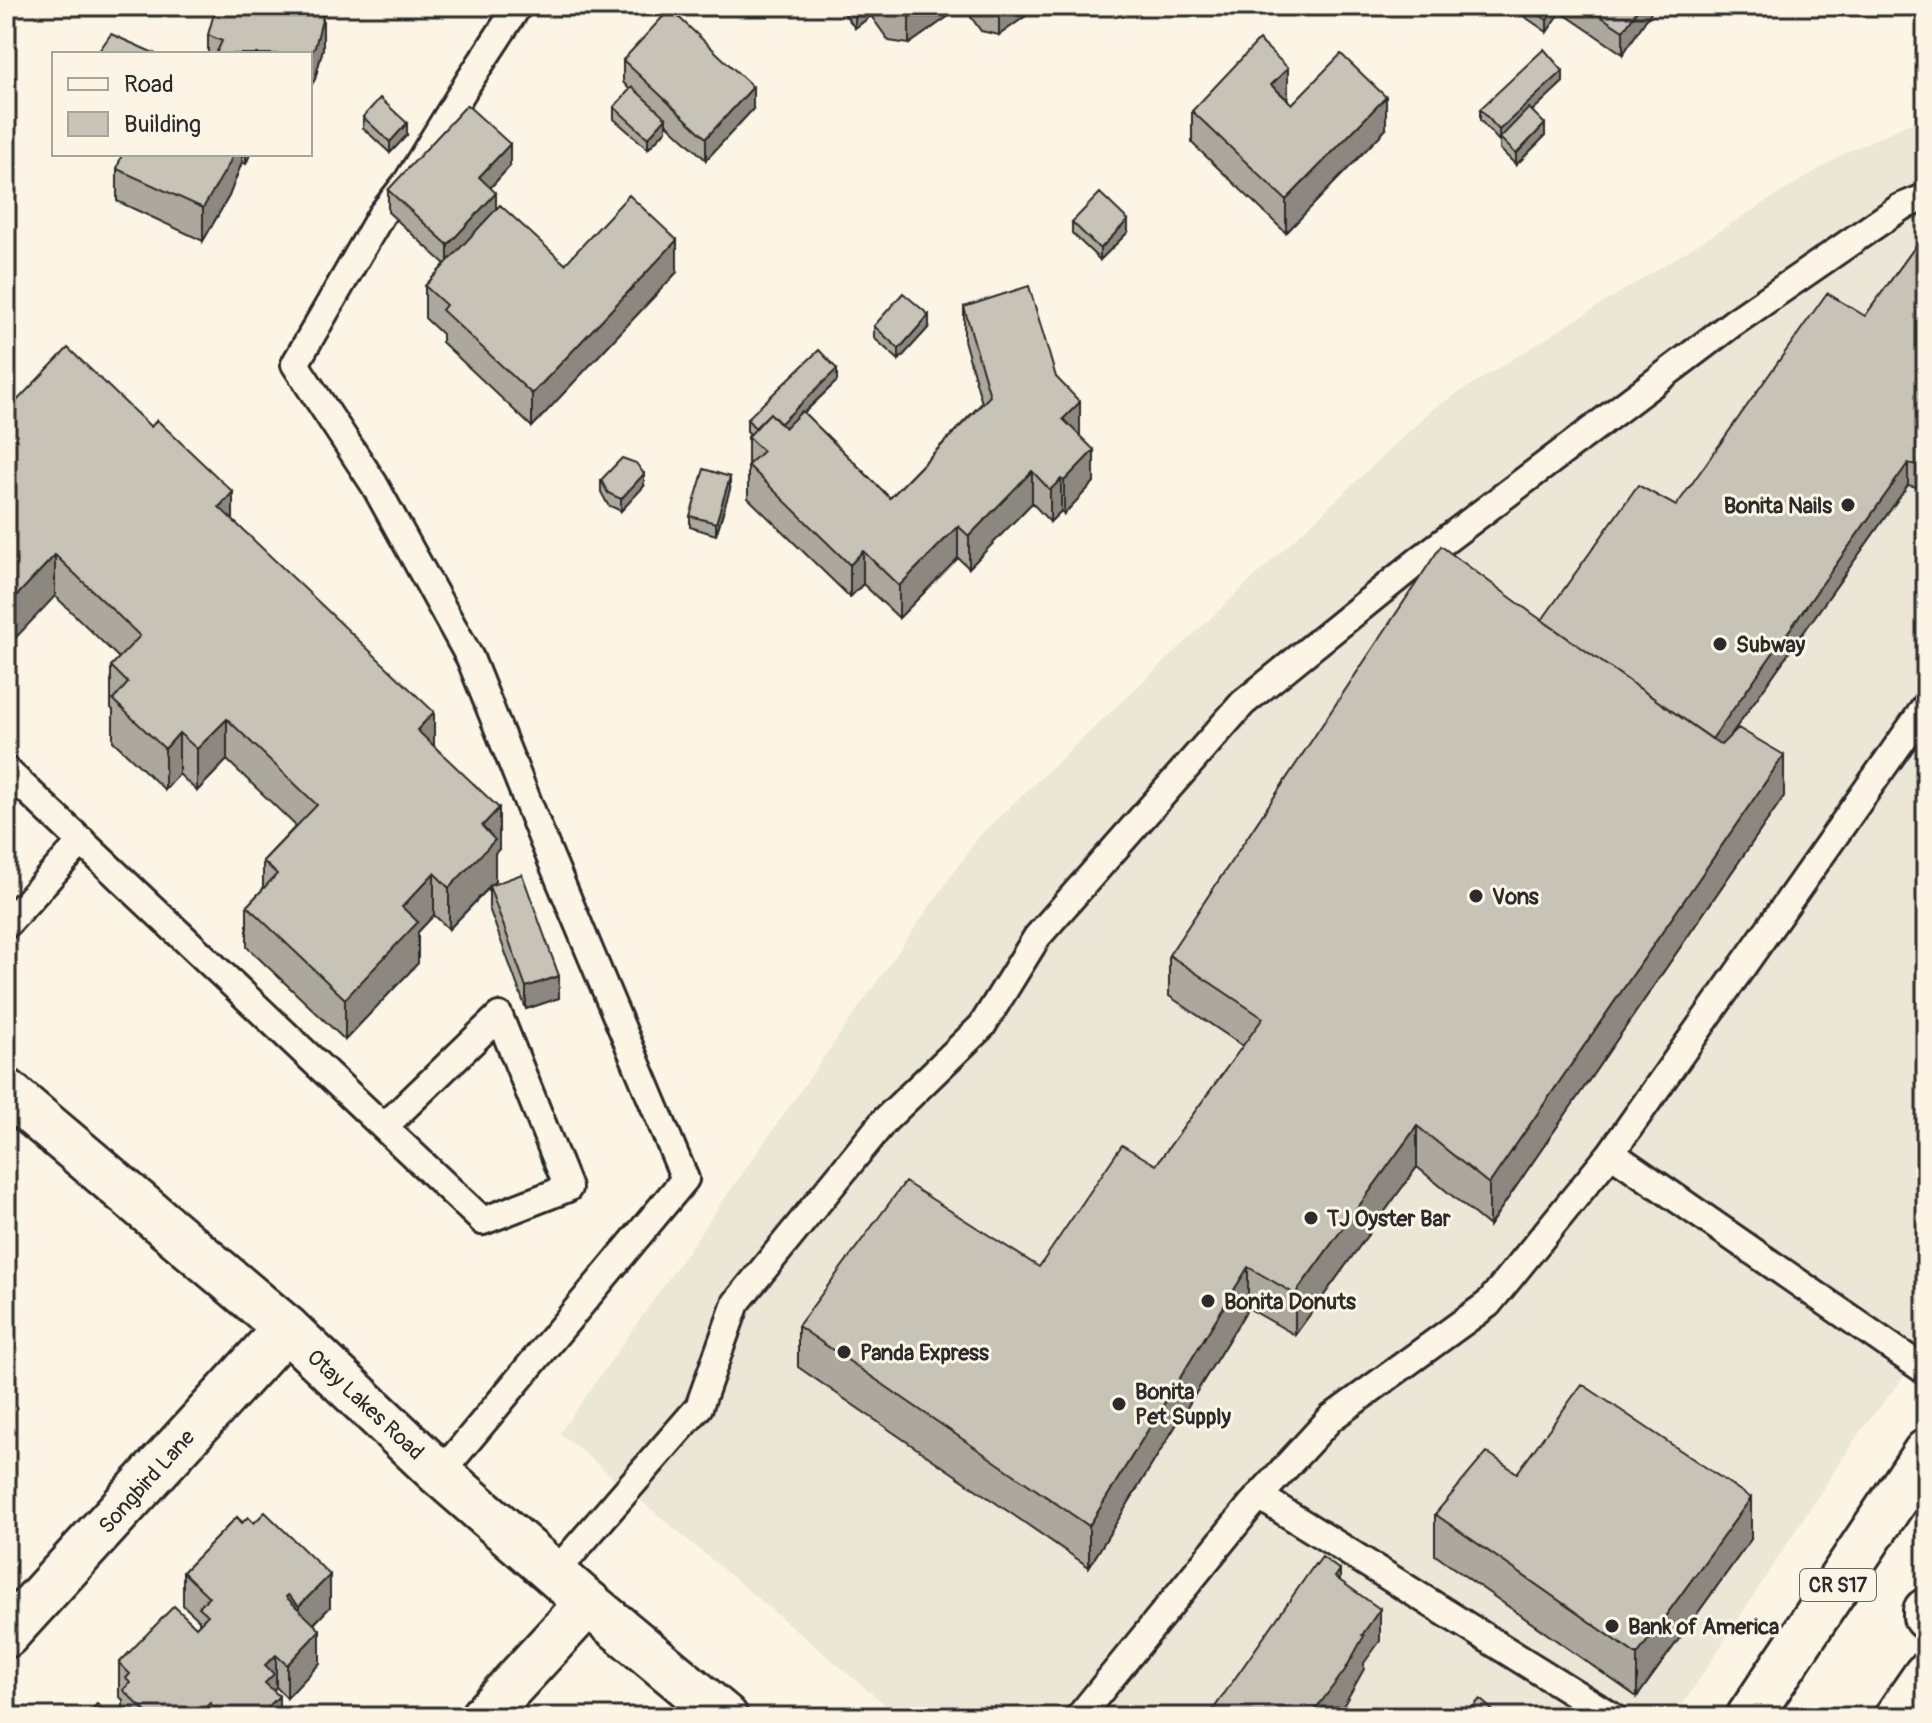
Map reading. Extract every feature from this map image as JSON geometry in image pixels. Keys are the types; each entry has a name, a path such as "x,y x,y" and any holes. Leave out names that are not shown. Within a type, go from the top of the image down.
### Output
{"main road":[{"name":"Otay Lakes Road","path":"6,1091 286,1328 440,1474 725,1717"},
{"name":"Songbird Lane","path":"6,1635 286,1328"},
{"name":"CR S17","path":"1749,1717 1926,1452"},
{"path":"483,1717 588,1603"},
{"path":"1897,1717 1926,1675"}],"lane":[{"path":"440,1474 685,1179 470,658 374,484 295,364 381,215 407,182 518,6"},
{"path":"554,1574 699,1407 736,1303 884,1121 982,1026 1037,937 1243,703 1422,558 1733,323 1901,207 1926,197"},
{"path":"1079,1717 1259,1496 1331,1418 1488,1304 1611,1153 1926,706"},
{"path":"6,770 483,1221 568,1188 499,1016 384,1127"},
{"path":"6,925 82,841"},
{"path":"1611,1153 1926,1371"},
{"path":"1259,1496 1613,1717"}],"shaded area":[{"path":"1926,116 1926,1349 1859,1433 1673,1717 900,1717 560,1433 980,835 1434,408 1845,153"}],"building":[{"path":"216,6 303,6 323,16 311,52 217,52 222,41 208,35"},
{"path":"887,6 917,6 909,12"},
{"path":"1526,6 1557,6 1547,20"},
{"path":"1585,6 1640,6 1623,31"},
{"path":"670,9 753,87 706,138 623,60"},
{"path":"111,34 152,52 98,52"},
{"path":"1259,40 1288,68 1271,85 1292,104 1341,54 1386,97 1286,200 1192,111"},
{"path":"1544,49 1563,71 1499,130 1480,109"},
{"path":"632,87 666,118 648,138 614,107"},
{"path":"380,98 407,123 390,142 363,117"},
{"path":"467,105 510,144 479,177 496,193 448,245 388,190"},
{"path":"1529,108 1545,124 1516,154 1500,138"},
{"path":"121,156 232,156 203,208 117,169"},
{"path":"1100,193 1128,220 1100,249 1072,222"},
{"path":"629,195 677,240 532,394 442,310 446,305 425,286 500,205 565,264"},
{"path":"1926,232 1926,467 1908,463 1712,739 1542,620 1638,485 1676,506 1827,293 1865,316"},
{"path":"1029,286 1056,377 1080,402 1063,419 1094,450 1064,481 1061,479 1050,490 1032,471 969,536 958,526 899,586 863,551 850,565 748,465 763,451 748,437 770,413 785,428 802,411 890,498 990,396 964,307"},
{"path":"903,293 929,315 899,349 874,326"},
{"path":"68,348 151,427 157,420 233,492 219,507 434,712 417,730 499,808 482,826 495,840 449,888 434,873 402,907 418,922 345,999 247,906 277,874 263,861 317,805 227,719 197,749 179,733 165,749 113,700 128,683 111,666 140,636 55,555 6,607 6,412"},
{"path":"819,350 837,369 780,424 770,413 755,428 747,419"},
{"path":"622,458 636,463 644,474 621,499 608,493 601,480"},
{"path":"704,469 730,477 716,523 690,516"},
{"path":"1441,546 1721,745 1738,728 1784,755 1489,1184 1417,1126 1295,1294 1248,1267 1089,1526 798,1326 905,1182 1039,1267 1122,1145 1156,1165 1263,1018 1169,955"},
{"path":"522,874 559,976 526,987 489,886"},
{"name":"Bank of America","path":"1582,1384 1751,1498 1637,1655 1435,1514 1487,1452 1517,1473"},
{"path":"265,1512 330,1575 299,1606 288,1595 286,1597 320,1630 287,1665 276,1655 265,1665 274,1674 265,1683 279,1696 258,1717 225,1717 210,1703 207,1706 218,1717 151,1717 123,1690 130,1683 126,1678 130,1674 119,1663 174,1606 196,1627 208,1615 199,1607 209,1597 183,1572 237,1517 242,1523 248,1517 254,1523"},
{"path":"1322,1557 1340,1570 1335,1577 1380,1609 1362,1635 1345,1670 1310,1717 1208,1717 1315,1564"},
{"path":"1480,1699 1500,1717 1464,1717"},
{"path":"97,1704 112,1717 62,1717 68,1710 75,1716 80,1710 86,1716"}],"place":[{"name":"Bonita Nails","path":"1848,505"},
{"name":"Subway","path":"1720,644"},
{"name":"Vons","path":"1476,896"},
{"name":"TJ Oyster Bar","path":"1311,1218"},
{"name":"Bonita Donuts","path":"1208,1301"},
{"name":"Panda Express","path":"844,1352"},
{"name":"Bonita Pet Supply","path":"1119,1404"},
{"name":"Bank of America","path":"1612,1626"}]}
